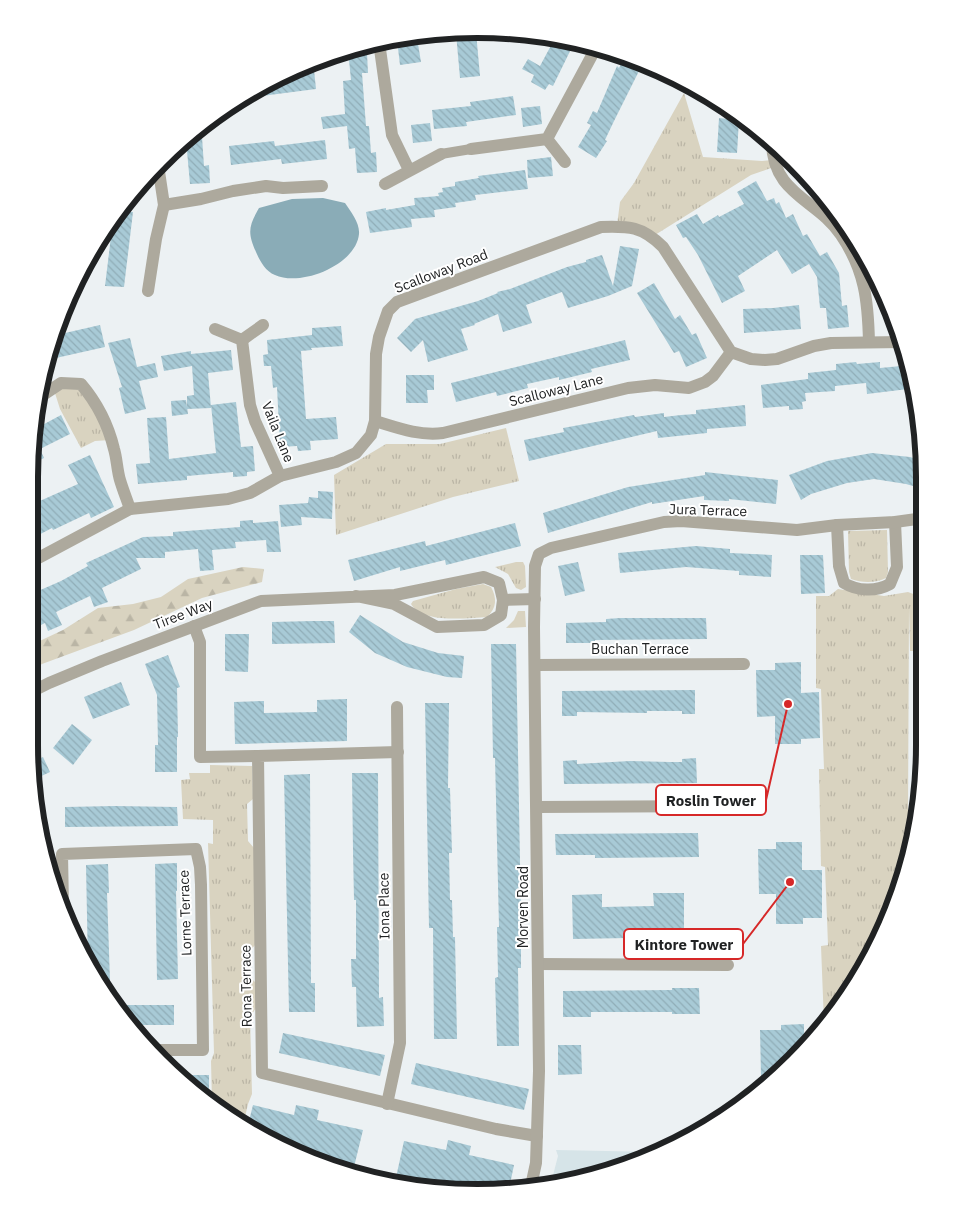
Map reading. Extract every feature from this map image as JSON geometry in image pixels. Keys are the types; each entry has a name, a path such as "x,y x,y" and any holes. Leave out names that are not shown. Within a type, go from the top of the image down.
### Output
{"street":[{"path":"380,48 392,136 410,170"},
{"path":"547,139 593,53"},
{"path":"385,184 441,154 547,139"},
{"path":"547,139 565,162"},
{"path":"772,152 777,170 786,184 841,234 856,263 868,302 869,342"},
{"path":"148,291 156,239 164,205 159,173"},
{"path":"164,205 266,186 284,188 322,186"},
{"name":"Scalloway Road","path":"38,558 130,509 228,499 250,492 280,476 336,462 356,453 371,436 375,421 376,354 379,337 388,311 397,302 600,227 620,226 634,228 650,234 662,247 731,352"},
{"path":"215,329 242,340 263,325"},
{"name":"Vaila Lane","path":"242,340 250,405 255,421 280,476"},
{"path":"731,352 751,359 765,360 777,359 814,346 831,343 894,342"},
{"name":"Scalloway Lane","path":"375,421 421,434 437,434 628,388 655,385 689,388 705,382 713,376 731,352"},
{"path":"46,393 61,383 81,384 96,402 107,423 119,479 130,509"},
{"name":"Jura Terrace","path":"534,627 535,566 539,554 551,548 664,522 681,521 797,530 916,519"},
{"path":"838,525 839,566 844,583 852,588 881,590 890,584 897,567 895,522"},
{"name":"Tiree Way","path":"38,688 102,661 261,601 356,596 395,595 484,577 499,583 503,600 502,615 484,625 437,626 394,604 356,596"},
{"path":"503,600 535,599"},
{"path":"194,626 200,642 200,757 398,752"},
{"name":"Morven Road","path":"532,1181 536,1164 539,1071 534,627"},
{"name":"Buchan Terrace","path":"535,665 744,664"},
{"name":"Iona Place","path":"387,1104 400,1043 397,707"},
{"name":"Rona Terrace","path":"258,756 262,1073 496,1129 537,1136"},
{"path":"537,807 723,806"},
{"name":"Lorne Terrace","path":"63,891 62,854 196,849 201,885 203,1050 160,1050"},
{"path":"538,964 728,965"}],"shaded area":[{"path":"556,1150 642,1152 590,1170 552,1178 558,1156"}],"green space":[{"path":"684,93 703,157 772,160 774,167 751,175 655,235 617,225 620,202 634,183"},
{"path":"80,386 110,440 95,441 81,448 60,409 54,390"},
{"path":"506,428 519,481 453,497 336,535 334,475 386,444 440,444"},
{"path":"887,530 888,572 886,578 869,582 851,579 849,572 848,531"},
{"path":"523,562 525,566 526,587 521,590 516,588 508,574 495,567"},
{"path":"243,567 264,569 262,582 202,598 134,630 38,666 38,642 63,630 98,608 133,604 161,597 188,579"},
{"path":"483,584 491,587 495,599 493,610 487,617 457,619 435,617 425,615 411,604 413,601 456,589"},
{"path":"838,589 884,596 908,592 916,595 916,651 910,651 909,607 910,817 907,831 892,887 870,940 857,965 824,1015 821,946 828,945 825,867 821,866 819,769 824,769 821,689 816,688 816,596 829,596"},
{"path":"518,611 525,611 526,627 506,628 514,620"},
{"path":"916,656 916,703 913,703 914,658"},
{"path":"913,709 916,709 916,746 914,785"},
{"path":"210,765 252,766 253,799 247,804 248,841 254,848 255,945 250,951 250,977 255,982 256,1008 250,1017 252,1094 245,1118 212,1096 211,1061 214,1053 208,843 213,844 213,820 183,819 181,780 190,779 189,773 210,773"}],"water":[{"path":"323,198 345,203 358,226 359,234 356,245 338,264 326,271 299,278 286,278 271,273 261,262 250,234 251,225 259,208 292,199"}],"building":[{"path":"456,38 477,38 480,76 460,78"},
{"path":"418,44 421,62 400,65 398,48"},
{"path":"552,44 572,48 553,86 549,84 545,90 531,82 534,75 522,69 528,59 540,66"},
{"path":"367,53 368,73 362,73 366,126 369,126 371,153 376,152 377,172 357,173 355,148 349,149 347,126 323,129 321,117 345,114 343,81 351,80 349,57"},
{"path":"622,62 640,69 605,140 607,141 596,158 578,147 591,125 587,123 593,111 597,113 617,66 619,68"},
{"path":"314,70 316,89 256,97 282,83"},
{"path":"513,96 516,115 466,122 467,126 434,129 432,110 471,106 470,102"},
{"path":"540,106 542,124 523,127 521,108"},
{"path":"719,118 732,119 739,124 737,153 717,152"},
{"path":"430,123 432,141 413,143 411,125"},
{"path":"197,137 202,137 204,166 209,165 210,183 190,184 187,151 182,151"},
{"path":"325,140 327,159 282,164 281,159 231,165 229,146 274,141 275,146"},
{"path":"551,157 553,176 528,178 527,160"},
{"path":"525,170 528,189 475,195 476,200 455,203 456,207 434,210 435,217 411,219 412,227 370,233 366,212 415,205 414,198 439,196 438,193 443,192 442,188 455,186 455,182 479,178 478,176"},
{"path":"756,181 767,201 774,198 776,204 779,202 786,218 793,214 803,236 807,234 820,256 827,252 839,273 842,306 847,305 849,327 828,329 826,308 820,308 817,277 809,264 792,274 777,250 738,276 745,291 722,303 698,255 686,237 683,238 676,225 697,214 703,224 718,215 719,217 744,204 737,192"},
{"path":"126,212 133,212 124,287 105,286 112,232"},
{"path":"620,246 639,249 632,286 608,296 568,308 562,292 526,305 532,323 503,332 498,314 475,325 461,329 468,350 428,362 423,340 411,352 397,338 415,319 478,301 497,292 602,255 613,286"},
{"path":"654,283 675,319 680,315 692,335 696,333 707,358 686,367 679,351 674,353 637,293"},
{"path":"799,305 801,329 744,333 743,309"},
{"path":"100,325 105,347 53,359 61,334"},
{"path":"341,326 343,346 311,348 312,350 301,351 306,419 336,417 338,439 310,441 311,450 298,451 297,446 280,447 277,387 273,388 271,366 264,366 263,355 268,354 267,340 312,335 312,328"},
{"path":"130,338 137,367 155,363 158,377 139,381 146,409 125,414 119,388 122,387 108,343"},
{"path":"625,340 630,360 591,369 592,372 559,380 559,377 527,384 528,388 497,396 496,392 456,402 451,383"},
{"path":"231,350 233,370 208,373 211,408 187,409 187,396 194,395 192,366 164,371 161,356 191,351 191,354"},
{"path":"880,362 880,368 901,366 907,389 867,394 866,383 835,386 835,391 805,393 806,401 802,402 803,409 789,410 789,406 763,408 761,385 808,379 808,373 836,370 836,364"},
{"path":"406,375 434,375 434,390 427,390 428,403 406,403"},
{"path":"186,400 188,414 172,416 171,401"},
{"path":"236,402 241,447 253,446 255,471 247,472 247,476 233,477 233,472 187,476 187,480 138,484 136,464 150,463 147,418 166,417 169,459 216,453 211,405"},
{"path":"745,405 746,426 707,429 707,433 658,438 657,431 529,461 524,440 564,432 563,428 634,415 635,417 664,413 664,417 696,414 696,410"},
{"path":"61,415 70,434 40,449 44,458 38,461 38,448 40,426"},
{"path":"872,453 910,457 915,459 916,487 874,479 847,483 811,494 801,500 789,475 827,461"},
{"path":"90,455 114,507 91,518 89,513 38,535 38,502 78,484 68,465"},
{"path":"705,472 778,480 776,504 729,499 729,501 704,500 704,496 652,504 652,502 548,533 543,513 628,487 705,475"},
{"path":"318,491 333,492 332,519 301,517 302,525 281,527 279,505 308,503 309,497 318,498"},
{"path":"253,520 253,523 278,521 281,552 267,552 266,540 235,542 236,548 212,550 214,570 200,571 198,549 165,552 165,558 136,558 141,569 102,588 108,602 94,607 90,596 56,612 62,625 48,631 45,623 38,626 38,591 88,566 86,563 143,537 173,536 173,532 240,527 240,521"},
{"path":"515,523 521,546 446,565 445,560 400,571 400,567 354,581 348,560 425,541 426,546"},
{"path":"696,546 730,549 730,553 772,555 771,577 739,575 739,571 686,567 620,573 618,553"},
{"path":"800,555 823,555 825,593 801,594"},
{"path":"578,562 585,591 565,596 558,566"},
{"path":"360,615 403,642 438,653 464,656 462,678 447,677 407,667 375,653 349,632"},
{"path":"706,618 707,639 595,640 595,643 566,643 566,623 606,622 606,619"},
{"path":"334,621 335,643 272,644 272,622"},
{"path":"225,634 249,634 248,672 225,671"},
{"path":"491,644 516,644 521,916 521,968 518,968 519,1046 497,1046 495,978 498,977 497,927 499,927"},
{"path":"168,655 180,687 177,688 177,772 155,772 155,745 158,745 157,695 145,664"},
{"path":"801,662 801,693 819,692 820,738 801,739 801,744 775,744 775,716 757,717 756,670 775,670 775,663"},
{"path":"121,682 130,705 93,719 84,697"},
{"path":"695,690 695,714 682,714 682,711 647,711 647,713 577,712 577,716 562,716 562,691"},
{"path":"347,699 347,741 235,744 234,702 264,701 264,713 317,712 317,700"},
{"path":"425,703 449,703 448,788 450,788 452,853 449,853 450,900 452,900 453,937 455,937 457,1039 434,1039 433,928 429,928"},
{"path":"72,724 92,740 73,765 53,748"},
{"path":"43,757 50,772 38,777 38,774 38,759"},
{"path":"696,758 697,783 564,784 563,761 577,760 577,764 630,761 682,762 682,759"},
{"path":"352,773 378,773 379,998 383,997 384,1026 357,1027 356,987 352,987 351,959 356,959"},
{"path":"310,774 311,983 315,983 315,1012 289,1012 284,775"},
{"path":"65,807 177,807 178,826 65,827"},
{"path":"698,833 699,857 595,858 595,855 556,855 555,834"},
{"path":"776,842 802,842 802,870 822,870 822,918 803,918 803,924 776,924 776,894 759,894 758,849 776,849"},
{"path":"177,863 178,979 157,980 155,864"},
{"path":"108,864 110,981 106,981 88,949 86,865"},
{"path":"653,893 684,893 684,937 573,939 572,895 602,894 602,907 654,906"},
{"path":"672,988 699,988 700,1014 591,1012 591,1017 563,1017 563,991 672,990"},
{"path":"122,1005 174,1005 174,1025 138,1025"},
{"path":"804,1024 804,1038 766,1076 761,1076 760,1030 781,1030 781,1025"},
{"path":"283,1033 385,1055 380,1076 279,1053"},
{"path":"558,1045 581,1045 582,1074 558,1075"},
{"path":"416,1063 529,1089 524,1110 411,1084"},
{"path":"186,1075 209,1075 209,1094"},
{"path":"253,1105 294,1115 296,1105 319,1110 317,1120 363,1130 354,1167 309,1151 249,1121"},
{"path":"448,1140 471,1146 469,1155 514,1165 510,1183 448,1184 396,1177 404,1141 446,1150"}],"place":[{"name":"Roslin Tower","path":"788,704"},
{"name":"Kintore Tower","path":"790,882"}]}
